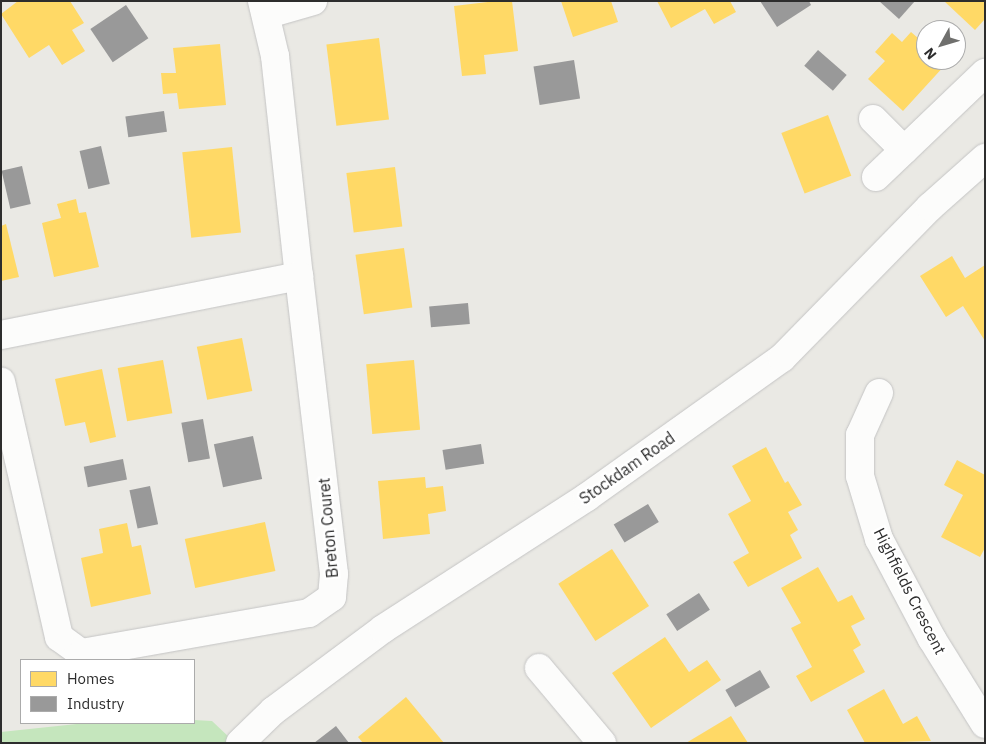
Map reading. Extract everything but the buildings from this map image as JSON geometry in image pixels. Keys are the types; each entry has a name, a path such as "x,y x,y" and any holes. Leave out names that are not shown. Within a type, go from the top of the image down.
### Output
{"street":[{"path":"1,335 299,276 275,56 265,8 313,1"},
{"path":"876,177 985,73"},
{"path":"873,119 904,150"},
{"name":"Stockdam Road","path":"240,743 273,711 383,629 587,497 782,358 930,208 985,158"},
{"name":"Breton Couret","path":"1,382 58,637 81,653 309,613 332,597 334,574 299,276"},
{"name":"Highfields Crescent","path":"879,393 860,435 860,476 879,539 932,639 985,724"},
{"path":"539,668 602,743"}],"green space":[{"path":"195,720 212,721 231,739 227,743 1,743 1,732 77,724 195,724"}]}
